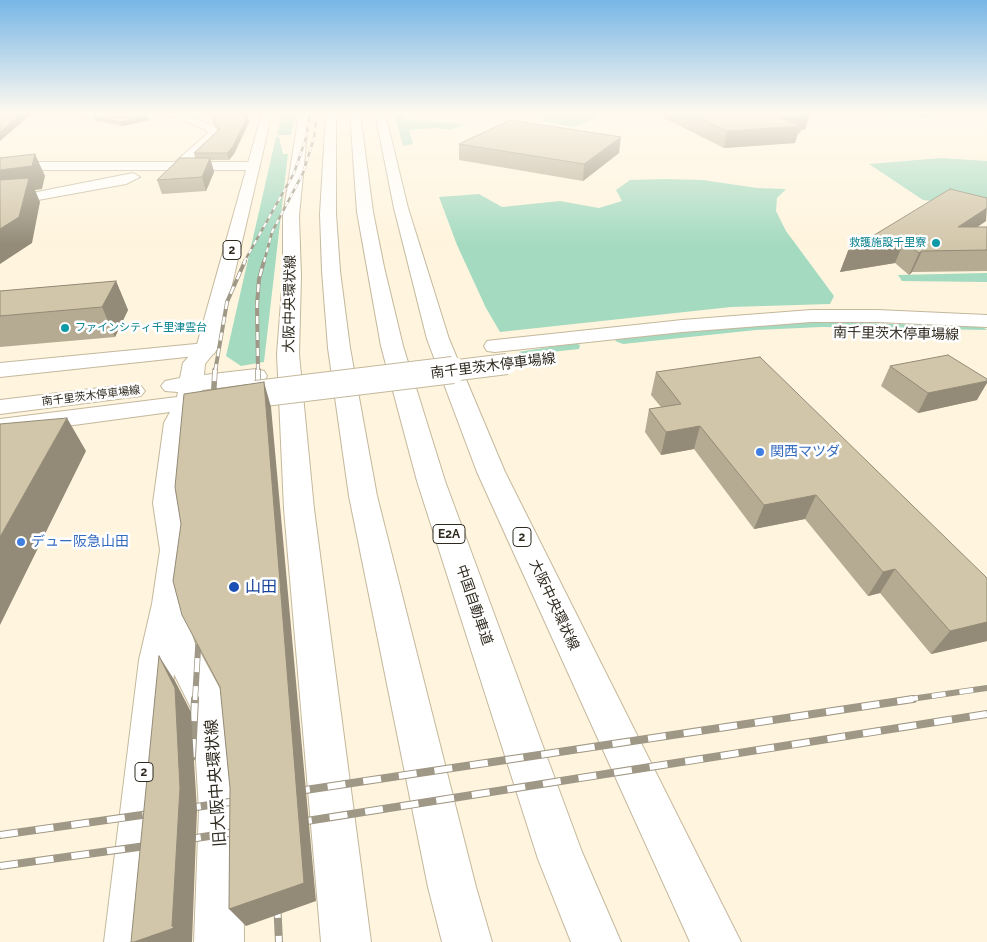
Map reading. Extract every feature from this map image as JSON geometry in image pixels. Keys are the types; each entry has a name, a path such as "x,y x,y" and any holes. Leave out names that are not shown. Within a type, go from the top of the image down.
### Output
{"main road":[{"path":"178,167 189,157"},
{"name":"旧大阪中央環状線","path":"129,942 155,679 169,604 176,550 168,503 177,423 189,393 194,363 206,349 256,157"},
{"name":"大阪中央環状線","path":"298,157 291,216 292,276 288,354 299,509 346,942"},
{"path":"330,157 328,214 330,271 357,456 364,496 452,888 467,942"},
{"name":"中国自動車道","path":"359,157 365,212 392,346 428,472 561,859 596,942"},
{"name":"大阪中央環状線","path":"390,157 401,208 438,339 491,472 675,861 716,942"},
{"path":"0,166 254,166"},
{"path":"0,199 27,198 126,180 153,167"},
{"name":"南千里茨木停車場線","path":"0,407 189,393 501,355 690,325 811,316 878,316 987,321"},
{"name":"南千里茨木停車場線","path":"501,355 827,333 987,336"},
{"path":"0,370 206,349"},
{"name":"南千里茨木停車場線","path":"0,427 189,393"},
{"name":"旧大阪中央環状線","path":"169,604 177,643 212,711 221,810 219,942"}],"green space":[{"path":"271,157 288,157 264,362 241,366 226,356"},
{"path":"941,158 987,161 987,208 923,200 869,164"},
{"path":"630,180 703,180 757,188 786,189 777,198 776,211 786,231 834,296 830,304 731,307 500,332 486,308 457,245 439,197 479,194 502,207 560,201 599,208 622,201 616,190"},
{"path":"987,273 987,282 902,281 898,275"},
{"path":"817,322 981,326 987,330 822,327 756,330 623,344 615,341 618,339 685,331"},
{"path":"575,343 580,345 579,349 524,355 518,352"}],"building":[{"path":"34,157 32,166 0,170 0,158"},
{"path":"540,157 594,157 584,164"},
{"path":"180,158 210,158 202,177 157,180"},
{"path":"29,178 19,217 0,229 0,180"},
{"path":"950,189 987,198 987,208 958,227 987,227 987,250 922,251 919,253 904,242 848,251"},
{"path":"116,281 102,307 0,316 0,291"},
{"path":"948,355 987,379 987,381 928,393 890,366"},
{"path":"760,357 987,578 987,622 950,631 895,569 883,572 816,495 764,505 700,426 666,432 649,409 681,404 656,372"},
{"path":"264,382 304,883 229,909 230,788 220,687 182,615 173,581 181,524 175,487 184,394"},
{"path":"67,418 0,537 0,424"},
{"path":"159,656 175,688 180,788 172,926 174,928 131,942"}],"railway":[{"path":"244,262 294,173 299,157"},
{"path":"264,262 272,232 303,173 308,157"},
{"path":"215,372 227,302 245,261"},
{"path":"258,372 257,305 259,279 264,261"},
{"path":"213,403 215,370"},
{"path":"258,372 258,397"},
{"path":"195,700 199,632"},
{"path":"904,700 987,688"},
{"path":"192,757 195,699"},
{"path":"292,792 913,699"},
{"path":"294,823 987,714"},
{"path":"183,809 243,800"},
{"path":"0,835 156,813"},
{"path":"183,840 242,831"},
{"path":"0,866 153,845"},
{"path":"277,900 279,942"}],"place":[{"name":"救護施設千里寮","path":"936,243"},
{"name":"ファインシティ千里津雲台","path":"65,328"},
{"name":"関西マツダ","path":"760,452"},
{"name":"デュー阪急山田","path":"21,542"},
{"name":"山田","path":"234,587"}]}
